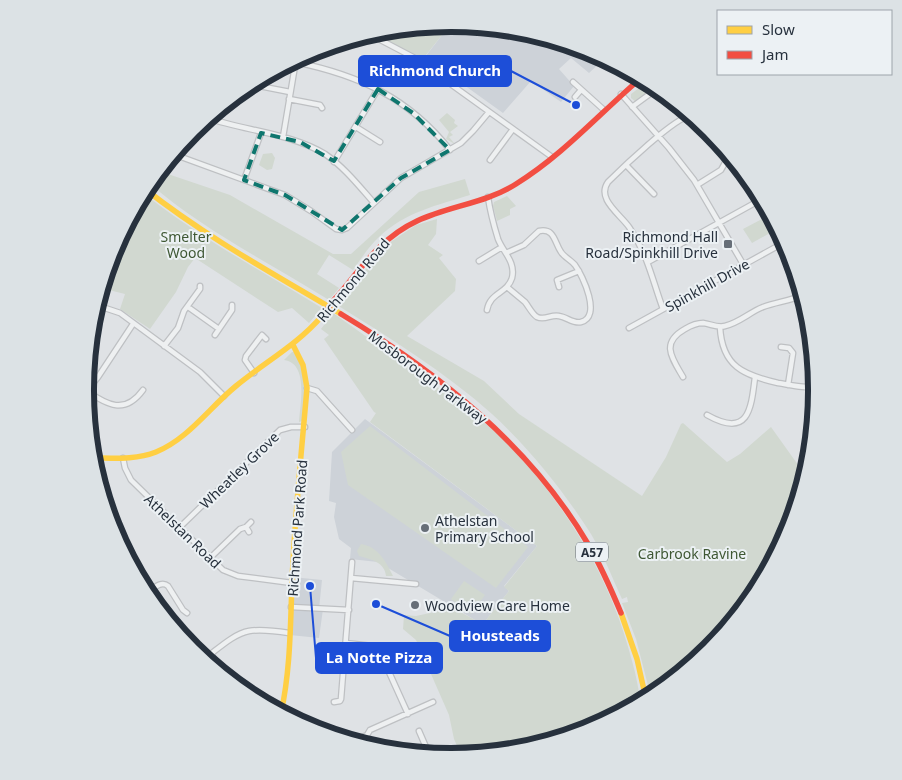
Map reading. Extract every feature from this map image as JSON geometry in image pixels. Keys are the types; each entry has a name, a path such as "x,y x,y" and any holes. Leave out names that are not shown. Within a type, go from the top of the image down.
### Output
{"main road":[{"name":"Richmond Road","path":"100,458 141,457 165,447 186,431 224,396 308,332 380,245 401,229 437,213 488,197 536,172 634,83"},
{"name":"Mosborough Parkway","path":"152,194 188,222 348,318 421,368 469,404 501,434 532,466 560,501 598,561 626,624 644,691"},
{"name":"Richmond Park Road","path":"282,705 286,690 290,641 292,583 307,388 305,371 293,345"}],"street":[{"path":"379,39 413,57 552,157"},
{"path":"306,64 353,77 378,89 413,113 450,150"},
{"path":"283,137 295,68"},
{"path":"573,82 604,110"},
{"path":"262,86 290,92"},
{"path":"334,162 378,89"},
{"path":"575,97 581,90"},
{"path":"632,107 651,93"},
{"path":"621,94 680,162 697,185 743,264"},
{"path":"289,99 320,104 322,108"},
{"path":"180,157 284,195 339,230 347,228 406,175 450,150 473,131 490,112"},
{"path":"663,309 648,262 633,233 608,202 604,194 605,186 626,164 682,117"},
{"path":"216,121 238,128 283,137 311,147 344,170 374,203"},
{"path":"356,127 380,142"},
{"path":"490,160 514,129"},
{"path":"244,180 261,132"},
{"path":"697,185 721,170 726,161"},
{"path":"626,164 654,194"},
{"path":"486,310 493,296 507,287 512,277 513,269 512,263 502,247 497,234 488,197"},
{"path":"648,262 755,202"},
{"path":"506,254 527,242 536,232 546,231 554,236 561,252 579,271 592,309 588,318 579,323 560,316 545,318 536,316 507,287"},
{"name":"Spinkhill Drive","path":"630,328 778,246"},
{"path":"479,261 502,247"},
{"path":"559,287 557,280 579,271"},
{"path":"164,346 178,328 188,307 200,290 200,286"},
{"path":"683,377 670,352 672,339 676,335 693,325 701,323 720,327 731,324 766,306 788,302 796,298"},
{"path":"215,335 232,310 232,305"},
{"path":"188,307 219,329"},
{"path":"103,308 112,309 120,313 200,372 224,396"},
{"path":"93,383 134,324"},
{"path":"720,327 722,342 728,356 738,368 755,377 808,388"},
{"path":"254,373 247,364 246,356 262,335 266,339"},
{"path":"781,348 789,348 793,353 794,359 788,385"},
{"path":"707,415 719,422 725,423 734,423 744,418 751,404 755,377"},
{"path":"307,388 317,391 352,430"},
{"path":"93,396 113,405 124,404 139,395 142,390"},
{"path":"139,395 144,399"},
{"name":"Wheatley Grove","path":"179,528 280,430 291,427 304,427"},
{"name":"Athelstan Road","path":"123,458 125,468 132,480 223,570 234,575 292,583"},
{"path":"210,558 240,529 248,529 251,522"},
{"path":"334,702 340,702 341,699 352,562"},
{"path":"351,578 416,584"},
{"path":"154,588 165,583 182,610 187,613"},
{"path":"291,607 348,610"},
{"path":"213,657 211,654 236,636 248,631 264,630 289,633"},
{"path":"346,643 372,646 378,650 408,714"},
{"path":"364,736 370,730 433,702"},
{"path":"419,731 426,747"}],"highlighted area":[{"path":"378,89 413,113 450,150 401,178 342,230 285,195 244,180 261,133 300,142 334,161"}],"shaded area":[{"path":"444,32 474,33 521,39 566,51 598,64 589,73 571,58 559,69 574,86 561,102 531,81 503,113 425,57"},
{"name":"Athelstan Primary School","path":"365,419 537,546 504,586 509,591 486,620 475,620 378,562 350,559 351,548 339,539 334,517 336,503 329,501 332,452"},
{"path":"292,577 322,580 319,609 323,609 319,638 290,635"}],"green space":[{"path":"439,33 442,35 422,60 383,39"},
{"path":"641,87 649,92 636,102 631,98 631,94"},
{"path":"447,113 455,120 454,123 458,126 450,132 453,135 449,137 454,143 446,139 449,132 439,120"},
{"path":"272,153 275,158 272,169 267,170 259,165 263,154"},
{"path":"166,173 230,195 333,254 351,254 419,192 465,179 470,195 422,210 389,228 375,241 353,270 329,255 317,274 339,288 329,300 236,245 156,188"},
{"path":"507,196 516,206 510,209 510,215 497,221 493,206 494,202"},
{"name":"Smelter Wood","path":"149,198 208,239 322,308 309,323 292,308 278,312 195,258 188,267 176,292 150,329 120,309 125,294 108,290 130,232"},
{"name":"Carbrook Ravine","path":"437,219 436,234 428,245 443,255 439,258 456,279 455,291 407,336 484,381 519,414 642,496 666,457 683,423 727,462 740,454 771,427 800,468 790,505 772,548 761,569 735,608 687,659 649,688 636,639 622,603 628,602 627,597 622,599 591,534 545,471 520,441 474,399 417,356 337,305 360,279 375,255 416,225"},
{"path":"762,219 770,233 752,243 743,229"},
{"path":"333,313 479,418 519,456 561,509 580,537 596,567 622,629 639,694 609,711 566,729 521,741 458,748 449,715 416,640 403,629 404,615 416,616 453,608 475,620 486,620 509,591 504,587 537,546 370,422 376,413 324,339 329,335 321,329"},
{"path":"292,352 295,352 299,360 304,377 302,421 299,422 300,376 292,363 284,360"},
{"path":"370,426 528,547 496,588 348,485 341,452"},
{"path":"361,544 373,548 377,552 385,561 393,576 386,576 380,564 359,556 357,551"},
{"path":"464,581 485,595 471,614 451,599"}],"traffic: slow":[{"path":"152,194 216,239 341,314"},
{"path":"100,458 124,458 148,455 168,446 188,431 236,386 302,336 322,316"},
{"path":"283,706 289,656 294,540 307,388 303,365 293,345"},
{"path":"621,613 637,659 644,691"}],"traffic: jam":[{"path":"335,299 392,236 417,221 492,196 516,184 550,160 635,83"},
{"path":"322,316 335,299"},
{"path":"341,314 413,361 479,414 510,443 565,508 593,552 621,613"}],"place":[{"name":"Richmond Church","path":"576,105"},
{"name":"Richmond Hall Road/Spinkhill Drive","path":"728,244"},
{"name":"Athelstan Primary School","path":"425,528"},
{"name":"La Notte Pizza","path":"310,586"},
{"name":"Housteads","path":"376,604"},
{"name":"Woodview Care Home","path":"415,605"}]}
